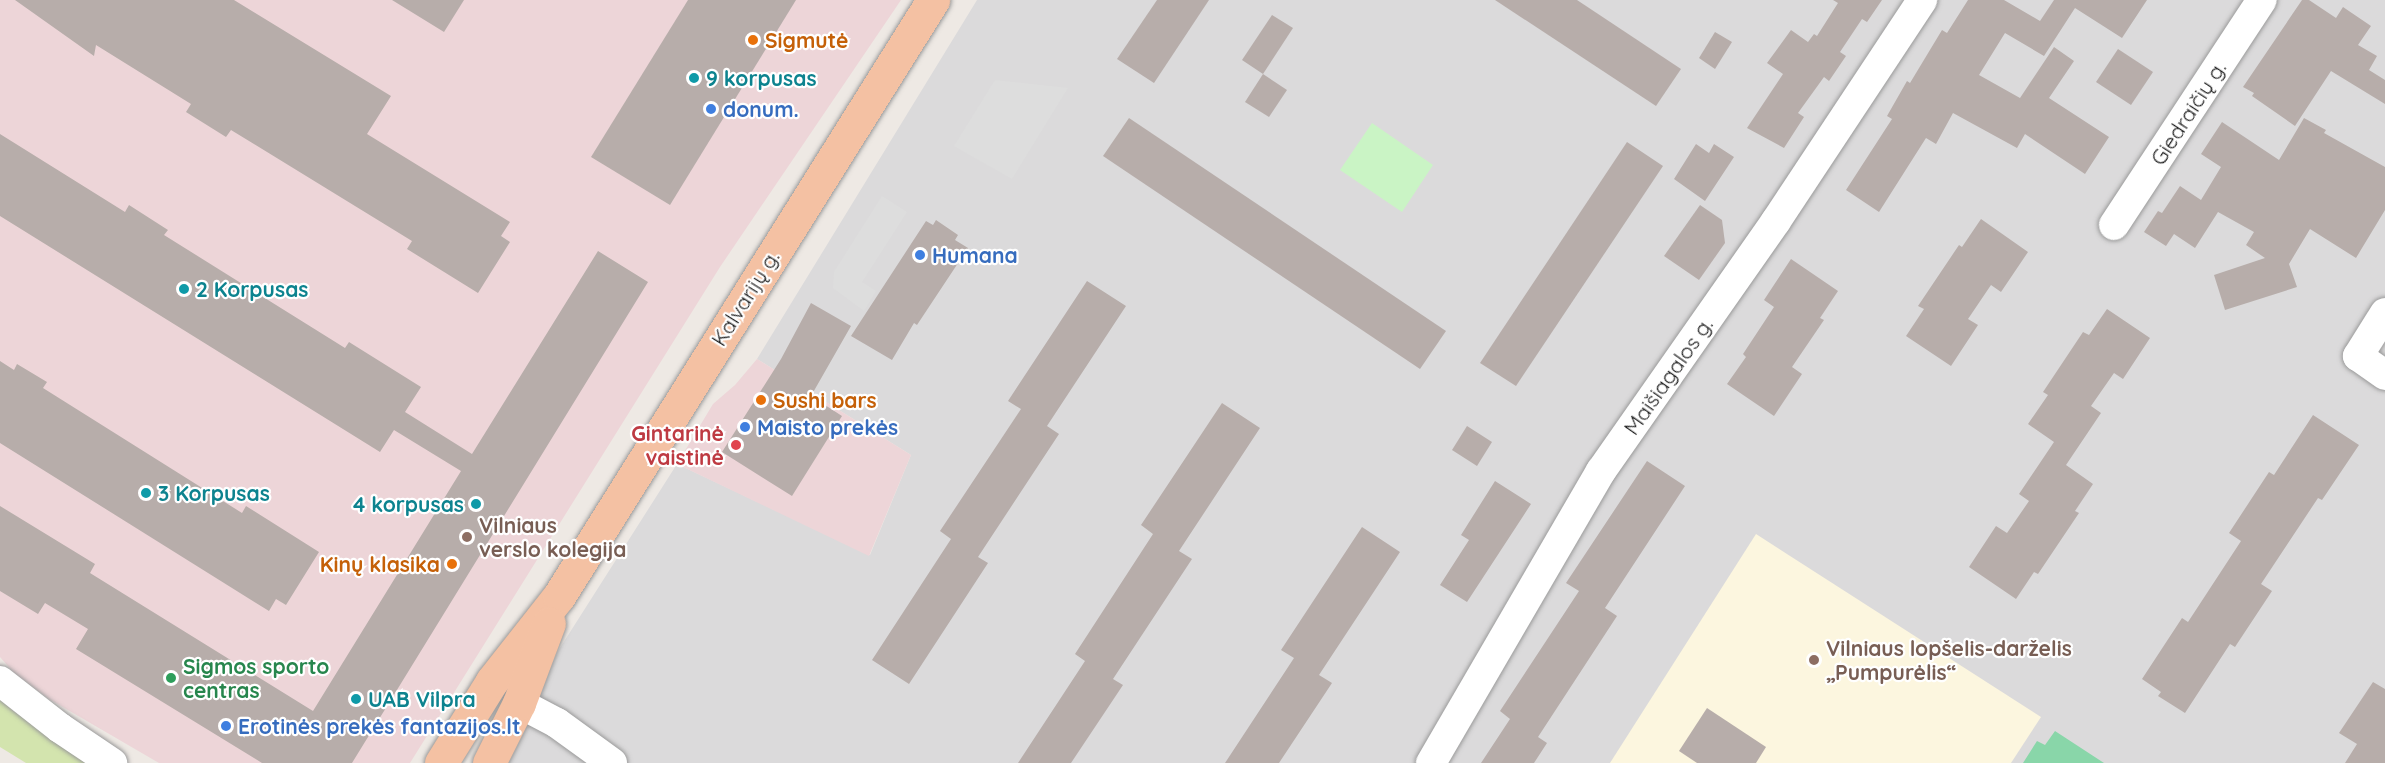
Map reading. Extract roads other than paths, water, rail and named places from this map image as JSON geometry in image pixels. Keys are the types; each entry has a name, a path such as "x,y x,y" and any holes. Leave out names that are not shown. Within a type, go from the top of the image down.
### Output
{"main road":[{"name":"Kalvarijų g.","path":"441,763 492,681 559,596 933,0"},
{"name":"Kalvarijų g.","path":"489,763 519,703 559,596"}],"street":[{"name":"Maišiagalos g.","path":"1431,763 1601,471 1776,221 1922,0"},
{"name":"Giedraičių g.","path":"2114,225 2262,0"},
{"path":"2385,313 2358,356 2385,375"},
{"path":"0,681 60,728 112,763"},
{"path":"519,703 557,723 612,763"}],"place":[{"name":"Sigmutė","path":"753,40"},
{"name":"9 korpusas","path":"694,78"},
{"name":"donum.","path":"711,109"},
{"name":"Humana","path":"920,255"},
{"name":"2 Korpusas","path":"184,289"},
{"name":"Sushi bars","path":"761,400"},
{"name":"Maisto prekės","path":"745,427"},
{"name":"Gintarinė vaistinė","path":"736,445"},
{"name":"3 Korpusas","path":"146,493"},
{"name":"4 korpusas","path":"476,504"},
{"name":"Vilniaus verslo kolegija","path":"467,537"},
{"name":"Kinų klasika","path":"452,564"},
{"name":"Vilniaus lopšelis-darželis „Pumpurėlis“","path":"1814,660"},
{"name":"Sigmos sporto centras","path":"171,678"},
{"name":"UAB Vilpra","path":"356,699"},
{"name":"Erotinės prekės fantazijos.lt","path":"226,726"}]}
